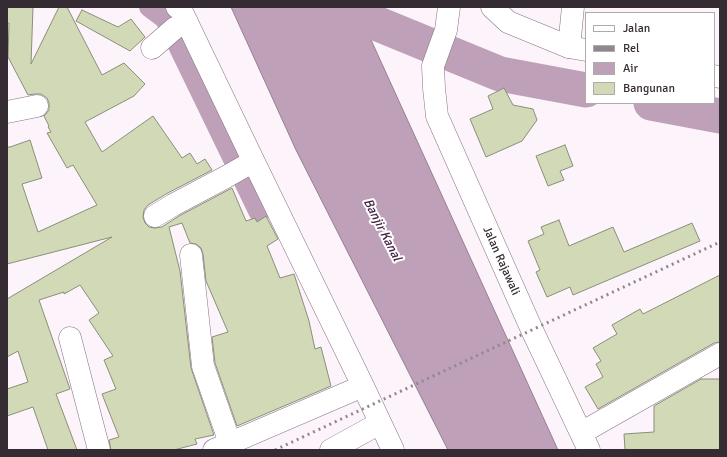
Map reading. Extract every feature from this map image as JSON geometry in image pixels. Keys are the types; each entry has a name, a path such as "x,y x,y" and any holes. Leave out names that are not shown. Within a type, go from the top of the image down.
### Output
{"street":[{"name":"Jalan Rajawali","path":"449,7 446,30 433,66 437,116 532,330 585,441"},
{"path":"492,7 508,22 577,49 573,7"},
{"path":"154,46 180,15 249,161 363,386 393,450"},
{"path":"7,112 37,106"},
{"path":"155,216 224,178 249,161"},
{"path":"191,255 203,366 222,446 363,386"},
{"path":"70,338 99,450"},
{"path":"585,441 720,354"},
{"path":"331,450 380,423"}],"water":[{"name":"Banjir Kanal","path":"231,7 356,7 558,450 448,450 296,150"}],"building":[{"path":"7,7 33,7 31,64 59,7 67,7 102,75 124,63 145,84 134,96 85,122 102,152 153,116 182,158 190,153 197,164 205,159 212,170 148,205 144,210 143,217 145,223 149,227 162,227 179,216 232,188 246,221 255,218 257,222 266,216 278,239 267,246 280,278 294,274 309,321 315,349 321,347 331,386 237,426 215,363 212,337 228,332 206,281 201,248 196,244 190,243 182,223 169,227 180,271 191,368 214,435 195,439 197,444 174,450 111,450 109,440 119,437 102,394 116,389 104,360 113,356 89,320 99,313 80,285 64,294 64,292 39,300 70,389 56,394 77,450 48,450 33,407 7,416 7,389 28,382 18,351 7,357 7,299 112,237 7,264 7,147 30,140 42,178 22,184 38,232 97,205 73,165 67,168 47,133 51,132 44,116 49,110 47,98 41,94 28,95 8,57 9,23 7,23"},
{"path":"82,10 118,27 131,19 145,37 130,51 76,21"},
{"path":"504,88 513,105 533,109 537,120 522,141 486,157 470,119 493,109 488,96"},
{"path":"565,145 573,166 560,171 564,180 548,186 536,156"},
{"path":"559,220 569,246 613,227 624,252 692,223 700,241 573,295 570,287 547,297 536,272 540,270 528,241 544,234 541,227"},
{"path":"720,275 720,342 714,343 598,409 585,387 603,377 596,364 601,361 593,348 617,334 612,325 640,309 643,314"},
{"path":"701,379 720,379 720,450 625,450 624,434 654,432 654,406"}],"waterway":[{"path":"149,7 165,19 259,213"},
{"path":"340,7 500,74 585,90"},
{"path":"656,104 720,116"}],"railway":[{"path":"275,450 720,242"}]}
